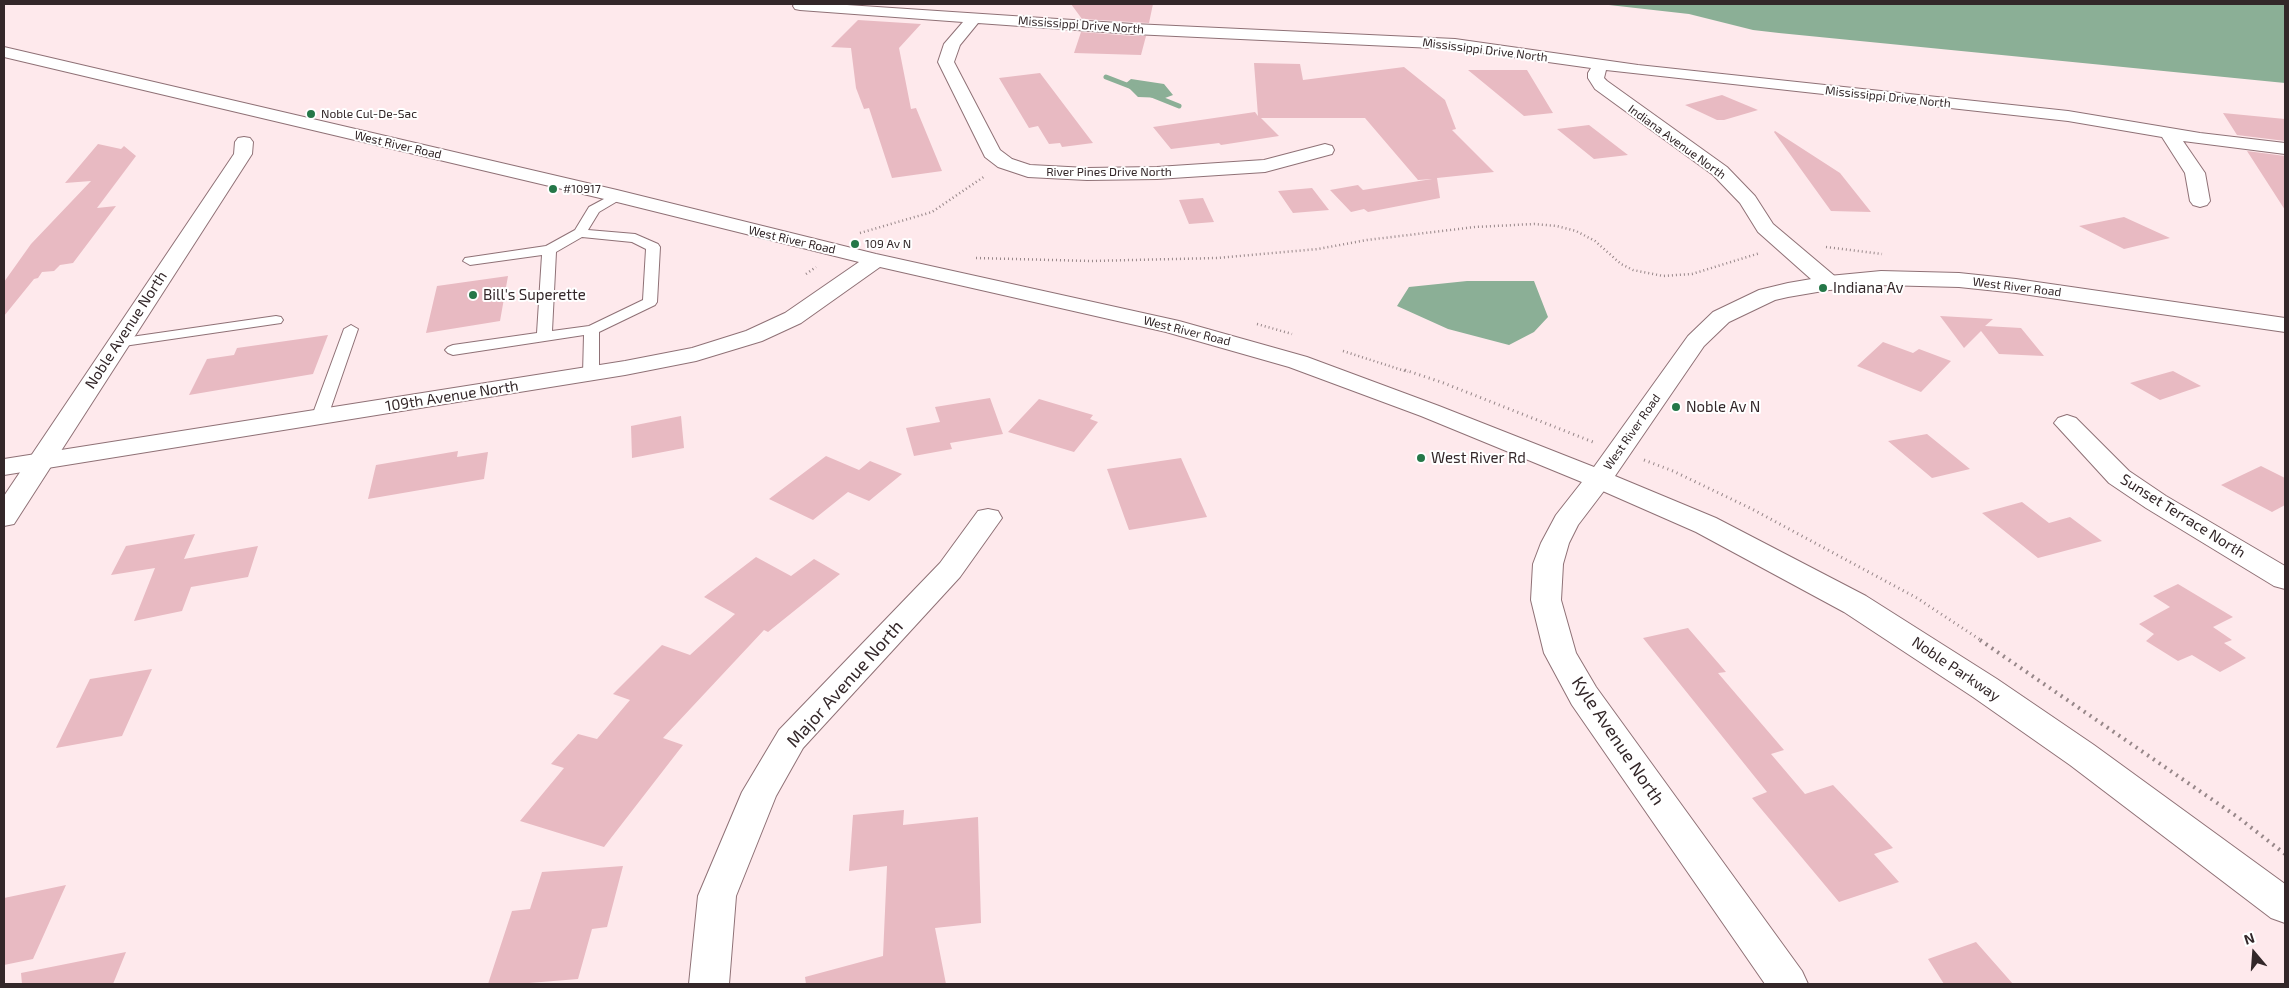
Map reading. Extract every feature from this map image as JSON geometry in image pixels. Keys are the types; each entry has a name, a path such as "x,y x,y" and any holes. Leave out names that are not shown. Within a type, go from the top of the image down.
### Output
{"street":[{"name":"Mississippi Drive North","path":"800,6 1133,29 1456,44 1602,65 2068,116 2285,149"},
{"name":"River Pines Drive North","path":"974,18 952,44 946,62 992,153 1005,163 1028,171 1087,174 1157,173 1265,166 1324,150"},
{"name":"West River Road","path":"4,52 617,196 876,260 1171,326 1298,362 1430,411 1599,479 1696,341 1721,317 1767,295 1829,283 1896,278 1960,280 2016,286 2285,325"},
{"name":"Indiana Avenue North","path":"1602,65 1596,73 1596,78 1601,85 1720,170 1748,200 1765,228 1829,283"},
{"path":"2168,132 2195,173 2200,201"},
{"name":"Noble Avenue North","path":"4,517 116,343 243,154 244,142"},
{"name":"109th Avenue North","path":"4,466 591,374 696,354 754,336 793,318 876,260"},
{"name":"Sunset Terrace North","path":"2067,423 2119,477 2156,502 2285,579"},
{"name":"Noble Parkway","path":"1599,479 1706,526 1863,609 1985,688 2082,755 2285,906"},
{"name":"Kyle Avenue North","path":"1599,479 1566,522 1555,543 1548,564 1546,600 1560,653 1584,696 1788,984"},
{"name":"Major Avenue North","path":"709,984 717,896 760,792 786,747 791,739 950,570 988,518"}],"lane":[{"path":"470,261 549,250 580,233 594,210 617,196"},
{"path":"453,350 592,330 650,302 654,247 635,238 580,233"},
{"path":"544,336 549,250"},
{"path":"116,343 276,320"},
{"path":"320,416 351,329"},
{"path":"591,374 592,330"}],"path":[{"path":"859,233 932,212 1005,163"},
{"path":"970,258 1091,261 1217,258 1318,249 1366,240 1474,227 1534,224 1557,226 1576,231 1595,241 1632,270 1662,276 1692,274 1765,252"}],"shaded area":[{"path":"1600,4 2285,4 2285,83 1779,33 1753,30 1689,14"},
{"path":"1131,79 1164,84 1173,95 1165,98 1138,97 1125,84"},
{"path":"1467,281 1534,281 1548,317 1534,332 1509,345 1448,329 1397,306 1409,287"}],"building":[{"path":"1071,4 1153,4 1149,23 1082,19"},
{"path":"858,20 921,24 899,48 911,109 916,108 942,171 892,178 869,108 864,109 856,88 851,48 831,47"},
{"path":"1081,32 1146,36 1141,55 1074,53"},
{"path":"1254,63 1300,64 1303,80 1404,67 1445,100 1456,129 1452,130 1494,172 1437,178 1440,198 1368,212 1364,209 1351,212 1330,190 1358,185 1363,190 1432,179 1418,180 1365,118 1261,118 1279,136 1221,145 1219,143 1171,149 1153,127 1255,112 1258,116"},
{"path":"1468,70 1527,70 1553,113 1524,116"},
{"path":"1040,73 1093,143 1062,147 1060,143 1049,144 1038,126 1029,128 999,78"},
{"path":"1722,95 1758,110 1724,120 1717,120 1685,105"},
{"path":"2223,113 2285,119 2285,141 2237,135"},
{"path":"1589,125 1628,155 1594,159 1557,129"},
{"path":"1775,131 1840,173 1871,212 1831,211"},
{"path":"98,144 121,149 124,146 136,156 97,208 116,206 73,263 60,265 54,271 42,272 4,316 4,282 31,244 91,181 65,183"},
{"path":"2247,151 2285,156 2285,210"},
{"path":"1312,188 1329,210 1293,213 1278,191"},
{"path":"1203,198 1214,222 1189,224 1179,200"},
{"path":"2124,217 2170,238 2124,249 2079,226"},
{"name":"Bill's Superette","path":"508,276 500,321 426,333 437,286"},
{"path":"1940,316 1993,319 1985,326 2021,328 2044,356 1999,354 1981,331 1964,348"},
{"path":"328,335 313,374 189,395 207,359 234,355 237,348"},
{"path":"1883,342 1913,353 1919,349 1951,361 1921,392 1857,366"},
{"path":"2173,371 2201,386 2160,400 2130,383"},
{"path":"990,398 1003,434 950,443 952,449 914,456 906,428 940,422 935,407"},
{"path":"1039,399 1093,415 1090,419 1098,422 1074,452 1008,432"},
{"path":"681,416 684,448 632,458 631,426"},
{"path":"1927,434 1970,469 1932,478 1888,441"},
{"path":"458,451 457,457 488,452 484,479 368,499 376,465"},
{"path":"826,456 859,470 870,461 902,474 869,501 848,492 813,520 769,499"},
{"path":"1181,458 1207,517 1129,530 1107,469"},
{"path":"2261,466 2285,478 2285,505 2272,512 2221,485"},
{"path":"2022,502 2049,523 2070,517 2102,541 2038,558 1982,513"},
{"path":"195,534 184,559 258,546 248,577 191,587 182,611 134,621 155,568 111,575 126,546"},
{"path":"756,557 791,576 814,559 840,574 768,632 764,630 663,738 683,745 604,847 520,821 564,768 551,764 578,734 597,739 630,700 613,694 662,645 690,655 735,614 704,597"},
{"path":"2178,584 2233,617 2213,627 2232,640 2224,643 2246,658 2220,672 2192,655 2178,661 2146,641 2154,634 2139,624 2170,607 2153,596"},
{"path":"1688,628 1726,672 1718,673 1784,750 1771,754 1805,794 1833,785 1893,848 1874,854 1899,882 1839,902 1752,798 1767,792 1643,638"},
{"path":"152,669 122,736 56,748 90,679"},
{"path":"904,810 903,825 978,817 981,923 935,928 946,984 806,984 805,977 883,956 887,866 849,871 853,815"},
{"path":"623,866 607,927 592,929 578,979 517,984 488,984 512,911 530,909 542,872"},
{"path":"66,885 33,959 4,965 4,898"},
{"path":"1976,942 2013,984 1944,984 1928,959"},
{"path":"126,952 113,984 22,984 21,973"}],"waterway":[{"path":"1106,77 1137,89"},
{"path":"1149,94 1179,106"}],"place":[{"name":"Noble Cul-De-Sac","path":"311,114"},
{"name":"#10917","path":"553,189"},
{"name":"109 Av N","path":"855,244"},
{"name":"Indiana Av","path":"1823,288"},
{"name":"Bill's Superette","path":"473,295"},
{"name":"Noble Av N","path":"1676,407"},
{"name":"West River Rd","path":"1421,458"}]}
